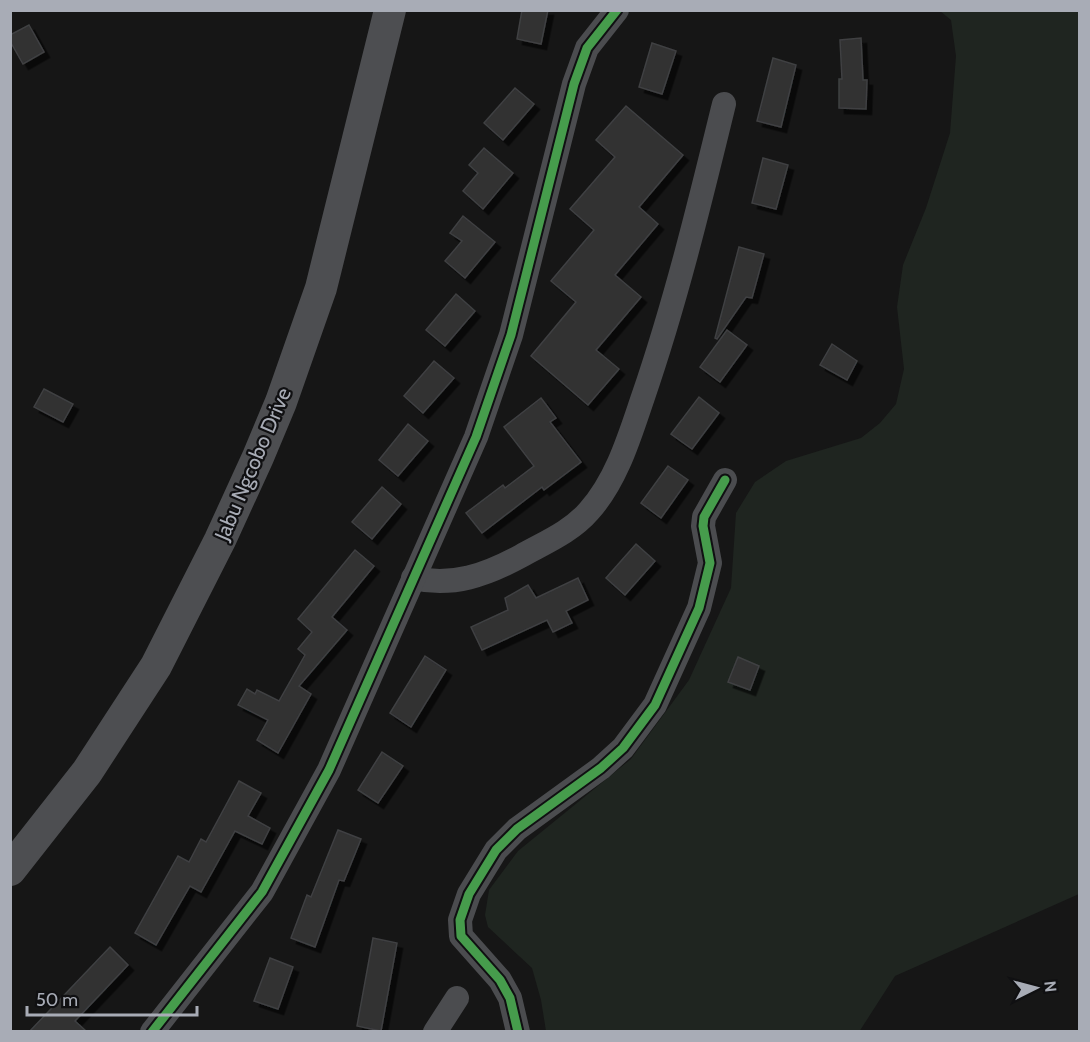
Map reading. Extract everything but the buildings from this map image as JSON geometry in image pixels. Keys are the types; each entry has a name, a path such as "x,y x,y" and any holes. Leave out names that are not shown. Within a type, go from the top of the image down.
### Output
{"main road":[{"name":"Jabu Ngcobo Drive","path":"10,870 87,772 156,666 220,540 258,457 281,402 321,288 390,10"}],"street":[{"path":"152,1032 262,892 329,770 476,437 511,335 574,84 587,48 617,10"},
{"path":"413,578 442,583 483,575 571,527 589,511 604,489 625,448 678,291 724,104"},
{"path":"518,1032 510,998 500,980 465,945 461,936 460,921 469,894 496,850 517,829 601,768 623,748 655,705 699,608 710,563 703,526 704,517 725,480"},
{"path":"435,1032 457,998"}],"shaded area":[{"path":"940,11 1079,11 1079,894 895,976 859,1032 546,1031 541,1000 532,968 488,927 485,915 489,890 518,851 631,759 689,680 731,588 736,513 755,482 786,461 861,438 880,423 896,404 904,369 897,307 903,265 926,208 950,133 956,56 951,20"}],"cycle path":[{"path":"152,1032 262,892 329,770 476,437 511,335 574,84 587,48 617,10"},
{"path":"518,1032 510,998 500,980 461,936 460,920 469,894 496,850 517,829 601,768 623,748 655,705 699,608 710,563 703,526 704,517 725,480"}]}
